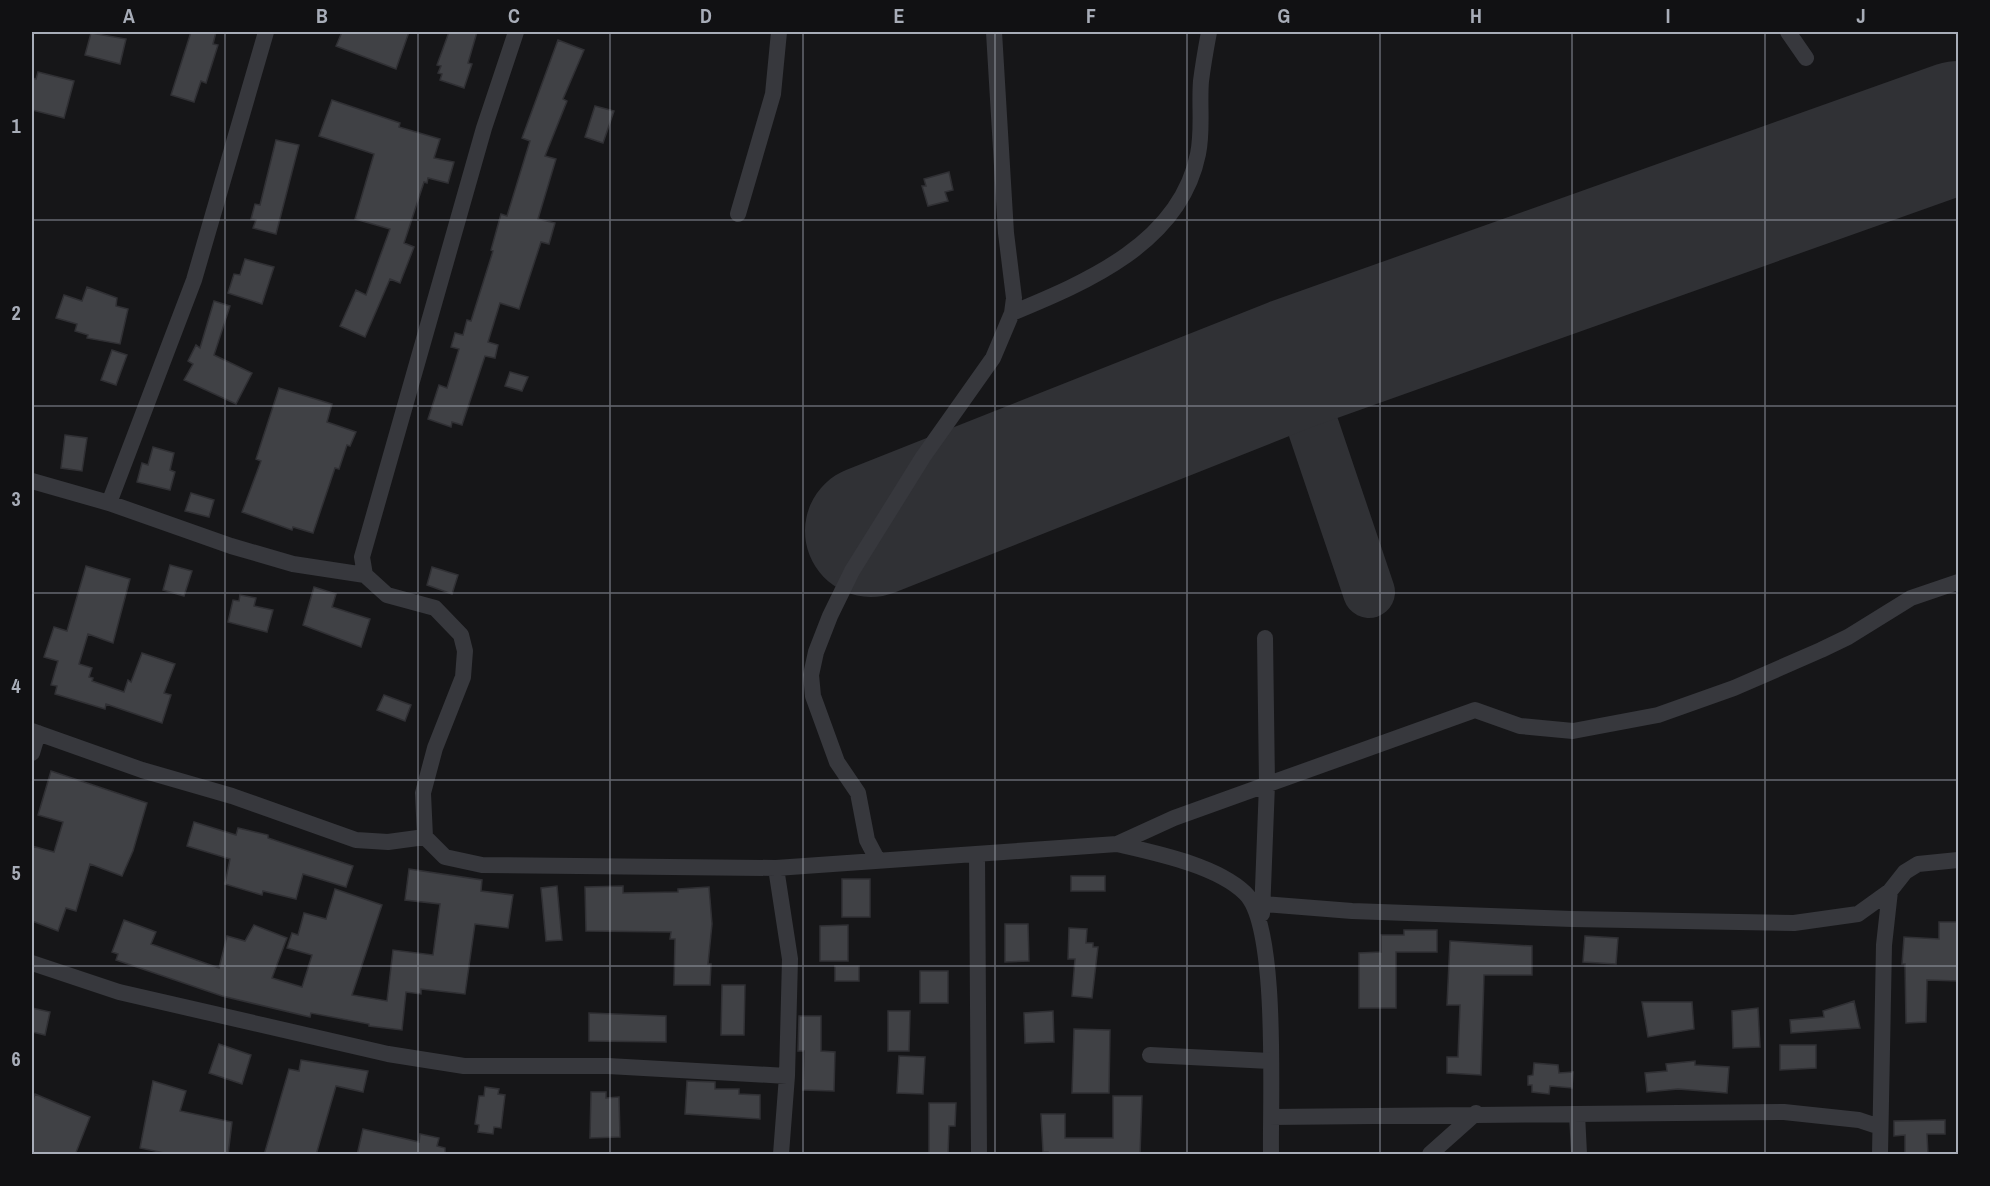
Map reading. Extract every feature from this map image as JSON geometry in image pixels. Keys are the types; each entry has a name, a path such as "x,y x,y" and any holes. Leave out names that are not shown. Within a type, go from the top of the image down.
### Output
{"street":[{"path":"109,502 194,280 266,32"},
{"path":"365,575 362,557 365,539 484,128 516,32"},
{"path":"738,214 773,94 778,32"},
{"path":"877,859 867,840 858,793 837,762 813,696 811,675 816,652 852,570 923,457 993,358 1012,313 1014,298 1006,233 994,32"},
{"path":"1012,313 1090,280 1148,237 1175,208 1193,176 1199,151 1201,82 1209,32"},
{"path":"1788,32 1806,58"},
{"path":"32,481 109,502 272,558 365,575 387,595 435,608 461,635 465,651 464,677 435,748 423,793 425,837 445,857 483,865 776,868 877,859 977,855 1117,844 1149,851 1213,873 1246,894 1261,924 1269,964 1271,1155"},
{"path":"1117,844 1174,818 1474,710 1520,726 1573,731 1658,715 1734,688 1821,650 1848,637 1904,601 1930,590 1959,582"},
{"path":"1261,924 1264,904 1267,784 1265,638"},
{"path":"32,753 35,732 356,840 387,843 425,837"},
{"path":"977,855 979,1155"},
{"path":"1264,904 1352,911 1572,919 1794,922 1858,914 1890,891 1905,872 1918,864 1959,860"},
{"path":"776,868 790,959 782,1155"},
{"path":"1880,1155 1884,945 1890,891"},
{"path":"32,963 119,992 388,1054 464,1066 533,1068 608,1066 787,1076"},
{"path":"1150,1055 1270,1060"},
{"path":"1271,1117 1476,1113 1784,1112 1859,1120 1880,1126"},
{"path":"1430,1155 1476,1113"},
{"path":"1576,1114 1579,1155"}],"building":[{"path":"191,32 216,32 213,44 218,45 206,83 201,81 194,102 171,95"},
{"path":"342,32 409,32 396,69 336,46"},
{"path":"449,32 477,32 468,63 472,64 464,88 440,80 442,74 438,73 441,66 437,65"},
{"path":"91,33 126,39 120,64 85,55"},
{"path":"558,40 584,50 563,99 567,101 545,156 556,159 538,219 555,223 549,244 541,242 519,309 500,303 488,342 498,345 495,358 485,356 462,425 452,422 451,427 428,419 439,385 447,388 459,349 451,347 455,333 463,335 467,320 471,321 493,251 491,250 501,214 507,216 530,141 522,138"},
{"path":"38,72 74,81 64,118 32,110 32,78 36,79"},
{"path":"332,100 400,123 399,127 440,139 434,158 454,162 448,183 428,178 427,183 424,182 404,243 414,247 400,283 390,279 365,337 340,326 356,290 366,295 390,229 355,219 374,154 319,136"},
{"path":"595,106 614,111 603,143 585,137"},
{"path":"276,140 299,145 276,234 253,228 256,220 251,219 255,204 260,205"},
{"path":"949,172 953,190 945,192 948,201 928,206 922,186 926,186 924,179"},
{"path":"245,259 274,267 262,304 228,293 234,274 240,275"},
{"path":"87,287 117,298 116,306 128,309 120,344 87,338 88,335 75,331 77,324 56,318 64,295 82,301"},
{"path":"214,301 230,306 214,355 252,373 236,404 184,380 193,364 188,361 196,345 200,348"},
{"path":"112,350 127,355 116,385 101,380"},
{"path":"510,372 528,377 522,391 505,386"},
{"path":"279,388 332,404 327,422 356,432 350,446 347,445 339,469 335,468 313,533 293,527 292,530 242,512 261,461 256,459"},
{"path":"65,435 87,438 82,471 61,468"},
{"path":"153,447 174,453 170,470 175,472 170,490 137,482 142,463 148,465"},
{"path":"191,493 214,500 209,517 185,511"},
{"path":"170,565 192,571 184,596 163,590"},
{"path":"86,566 130,579 113,643 88,634 79,664 92,668 89,677 93,678 92,681 124,692 128,680 131,682 142,653 175,664 164,693 171,695 162,723 106,704 105,709 55,694 57,686 51,685 58,661 44,657 54,627 67,631"},
{"path":"432,567 458,575 452,594 427,585"},
{"path":"314,587 336,594 332,607 370,619 361,647 303,625"},
{"path":"240,595 256,598 254,606 273,610 267,632 228,622 233,600 239,601"},
{"path":"384,695 411,705 405,721 377,710"},
{"path":"51,771 147,803 133,851 122,876 90,864 76,911 66,908 58,931 32,921 32,846 54,852 63,822 38,815"},
{"path":"194,822 236,835 238,828 268,835 268,838 353,866 346,887 303,874 296,899 263,891 262,895 225,884 230,859 187,846"},
{"path":"409,869 482,880 481,891 513,895 508,928 475,924 465,994 421,989 421,994 406,992 402,1030 369,1026 369,1024 311,1013 310,1017 222,996 116,960 118,954 112,952 124,920 156,932 151,944 219,968 227,936 245,941 254,925 287,938 272,978 302,987 312,955 287,948 292,933 298,935 304,913 326,919 335,889 382,905 352,995 387,1001 393,950 433,955 440,904 405,900"},
{"path":"1071,876 1105,876 1105,891 1071,891"},
{"path":"842,879 870,879 870,917 842,917"},
{"path":"557,886 562,940 546,941 541,888"},
{"path":"623,886 623,893 678,892 678,889 709,887 712,924 708,964 711,964 710,985 674,985 675,939 670,939 671,932 586,931 585,887"},
{"path":"1939,922 1959,922 1959,981 1927,980 1926,1022 1906,1023 1905,964 1902,964 1904,937 1939,939"},
{"path":"1005,924 1028,924 1029,961 1005,962"},
{"path":"848,925 848,961 820,961 820,926"},
{"path":"1069,928 1087,929 1086,943 1093,943 1093,947 1098,947 1092,998 1072,996 1075,959 1068,959"},
{"path":"1404,930 1437,930 1437,952 1396,952 1396,1008 1359,1008 1359,953 1381,952 1381,935 1404,935"},
{"path":"1585,936 1618,938 1616,964 1583,962"},
{"path":"1450,941 1532,946 1532,975 1484,975 1481,1075 1447,1073 1447,1057 1458,1057 1460,1005 1447,1005"},
{"path":"835,966 859,966 859,981 835,981"},
{"path":"920,971 948,971 948,1003 920,1003"},
{"path":"722,985 745,985 744,1035 721,1035"},
{"path":"1854,1001 1860,1028 1791,1033 1790,1020 1824,1017 1823,1011"},
{"path":"1642,1002 1692,1002 1694,1029 1648,1037"},
{"path":"32,1008 50,1012 45,1035 32,1032"},
{"path":"1758,1008 1760,1047 1733,1048 1732,1011"},
{"path":"888,1011 910,1011 909,1051 888,1051"},
{"path":"1053,1011 1054,1042 1025,1043 1024,1013"},
{"path":"589,1013 666,1016 666,1042 589,1041"},
{"path":"799,1016 821,1016 821,1051 835,1052 834,1091 803,1090 804,1051 798,1051"},
{"path":"1074,1029 1110,1030 1109,1093 1072,1093"},
{"path":"219,1044 251,1055 242,1084 209,1073"},
{"path":"1780,1045 1816,1045 1816,1068 1780,1070"},
{"path":"899,1056 925,1057 923,1094 897,1093"},
{"path":"301,1060 368,1071 363,1092 336,1086 316,1155 264,1155 289,1069 299,1071"},
{"path":"1695,1061 1695,1065 1729,1067 1727,1093 1678,1089 1647,1092 1645,1073 1667,1071 1666,1064"},
{"path":"1534,1063 1558,1065 1559,1073 1573,1072 1572,1088 1550,1086 1549,1094 1532,1092 1532,1085 1528,1085 1528,1076 1533,1075"},
{"path":"153,1081 186,1091 180,1111 232,1122 228,1155 174,1155 140,1148"},
{"path":"687,1081 715,1082 715,1089 739,1089 739,1094 760,1095 760,1119 685,1114"},
{"path":"485,1087 499,1089 498,1094 505,1095 501,1128 494,1127 493,1134 478,1132 479,1125 475,1124 479,1096 484,1096"},
{"path":"591,1092 606,1092 606,1098 619,1097 620,1137 590,1138"},
{"path":"35,1094 90,1117 75,1155 32,1155 32,1103"},
{"path":"1113,1096 1142,1096 1140,1155 1048,1155 1048,1152 1043,1152 1041,1114 1065,1114 1065,1138 1113,1138"},
{"path":"929,1103 956,1103 955,1126 949,1126 948,1155 929,1155"},
{"path":"1945,1120 1945,1134 1927,1134 1928,1155 1905,1155 1905,1135 1894,1136 1894,1121"},
{"path":"363,1129 419,1142 420,1134 439,1138 437,1146 445,1148 445,1155 357,1155"}],"taxiway":[{"path":"1292,364 1369,592"}],"runway":[{"path":"871,531 1292,364 1958,127"}]}
